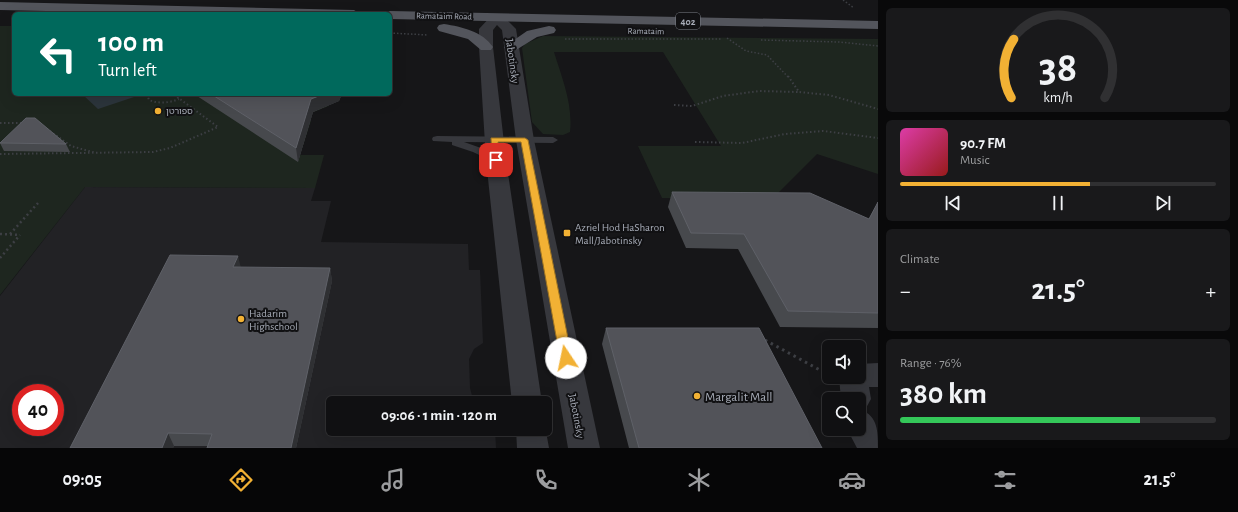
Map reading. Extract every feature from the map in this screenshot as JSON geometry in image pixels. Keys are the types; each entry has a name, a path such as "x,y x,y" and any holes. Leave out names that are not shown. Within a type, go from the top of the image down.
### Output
{"main road":[{"path":"0,6 266,12"},
{"path":"0,13 12,13"},
{"name":"Ramataim Road","path":"392,15 492,23"},
{"name":"Ramataim Road","path":"392,26 444,28 492,23"},
{"name":"Ramataim","path":"492,23 878,25"},
{"name":"Ramataim","path":"492,23 509,29 725,36 878,36"},
{"path":"444,28 478,39 486,47"},
{"path":"518,43 532,34 549,30"}],"street":[{"path":"492,23 486,47 495,150 526,396"},
{"name":"Jabotinsky","path":"509,29 518,43 525,140 584,448"},
{"path":"866,376 878,375"},
{"path":"866,435 874,448"},
{"path":"532,436 533,448"}],"lane":[{"path":"495,150 525,140 553,140"}],"path":[{"path":"518,43 543,43 564,38 725,36 738,40"},
{"path":"725,36 746,52 766,55 788,76 799,92"},
{"path":"761,40 839,42 878,46"},
{"path":"674,105 692,106 723,96 759,91 799,92 828,95 878,109"},
{"path":"148,96 149,100 153,102 166,102 179,99"},
{"path":"0,153 105,154 153,152 170,148 218,128 175,96"},
{"path":"0,123 29,123"},
{"path":"37,123 45,126 78,149 105,154"},
{"path":"695,142 742,143 785,134 823,131 878,138"},
{"path":"60,154 69,144"},
{"path":"0,153 5,148"},
{"path":"10,234 38,203"},
{"path":"0,234 20,235 0,258"},
{"path":"765,340 822,372"}],"shaded area":[{"name":"ספורטן","path":"0,26 12,26 12,96 339,96 327,105 329,106 304,116 311,121 300,155 324,155 315,188 85,187 0,295"},
{"path":"543,36 878,39 878,174 817,154 773,198 662,198 638,146 721,146 663,52 554,52 570,111 570,132 563,135 543,134 532,122 522,48 525,44"},
{"path":"84,96 137,96 98,109"},
{"name":"Hadarim Highschool","path":"85,187 315,188 311,201 331,201 321,242 468,244 469,270 480,270 483,343 474,349 469,359 470,388 472,396 326,396 326,436 495,436 496,448 0,448 0,296"}],"building":[{"path":"214,96 319,96 311,99 296,148"},
{"path":"26,118 35,118 66,144 0,143"},
{"path":"672,192 810,193 869,219 878,202 878,313 788,311 744,234 691,233"},
{"path":"170,255 238,256 233,267 330,268 291,448 207,448 212,434 168,433 162,448 70,448"},
{"name":"Margalit Mall","path":"606,328 759,328 822,448 639,448"}],"place":[{"name":"ספורטן","path":"158,111"},
{"name":"Azriel Hod HaSharon Mall/Jabotinsky","path":"567,233"},
{"name":"Hadarim Highschool","path":"241,319"},
{"name":"Margalit Mall","path":"697,396"}],"route":[{"path":"496,160 494,140 525,140 566,358"}]}
